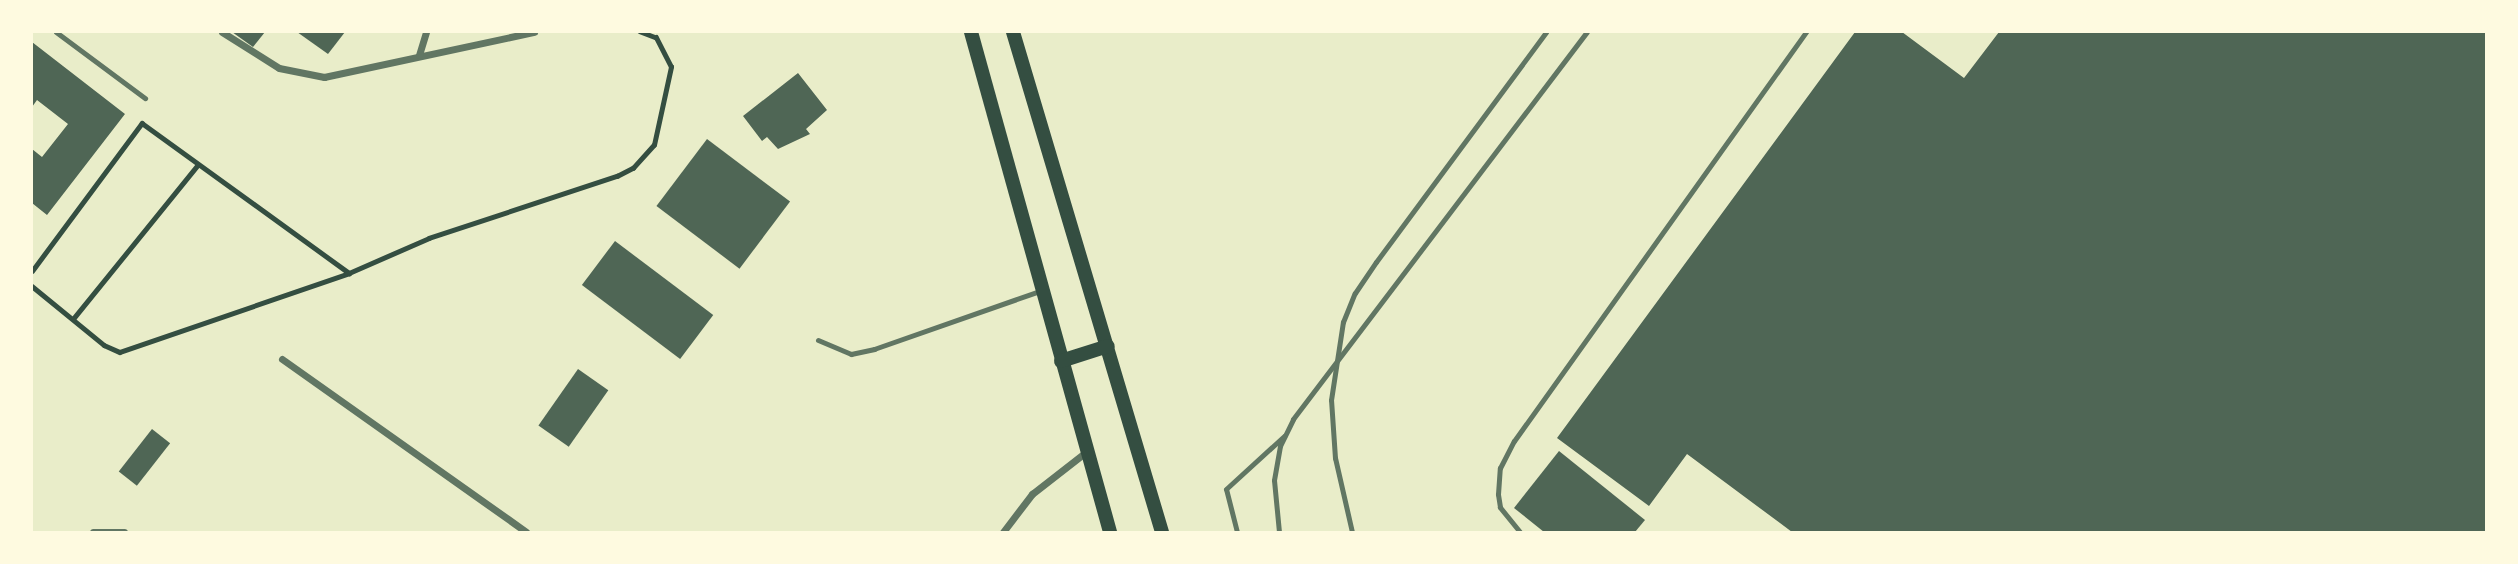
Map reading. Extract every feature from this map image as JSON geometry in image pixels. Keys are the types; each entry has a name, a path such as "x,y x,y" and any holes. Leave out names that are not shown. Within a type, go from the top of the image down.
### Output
{"main road":[{"path":"971,32 1040,291 1110,533"},
{"path":"1013,32 1162,533"},
{"path":"1061,361 1108,346"}],"street":[{"path":"222,32 279,68 324,77 534,32"},
{"path":"419,55 426,32"},
{"path":"282,359 526,533"},
{"path":"1003,533 1032,494 1088,450"},
{"path":"93,533 124,533"}],"lane":[{"path":"56,32 145,98"},
{"path":"1352,533 1335,458 1331,400 1343,322 1354,293 1546,32"},
{"path":"1237,533 1226,489 1286,434 1587,32"},
{"path":"1520,533 1500,507 1498,494 1500,468 1514,441 1806,32"},
{"path":"818,340 851,354 874,349 1040,291"},
{"path":"1279,533 1274,480 1286,434"}],"path":[{"path":"32,286 104,345 120,352 349,273 429,238 617,176 639,163 660,128 671,67 656,38 640,32"},
{"path":"32,271 142,123 197,166 349,273"},
{"path":"73,319 197,166"}],"building":[{"path":"232,32 265,32 253,47"},
{"path":"297,32 345,32 328,54"},
{"path":"1855,32 1902,32 1964,78 1999,32 2486,32 2486,532 1792,532 1687,454 1649,506 1557,438"},
{"path":"32,42 125,114 47,215 32,203 32,149 42,157 68,124 37,100 32,107"},
{"path":"798,73 827,110 806,129 810,134 778,149 767,137 762,141 743,116"},
{"path":"707,139 790,202 740,269 656,206"},
{"path":"615,241 713,315 680,359 582,285"},
{"path":"578,369 608,390 569,447 538,426"},
{"path":"152,429 170,443 137,486 119,472"},
{"path":"1559,451 1645,520 1635,532 1544,532 1514,508"}]}
